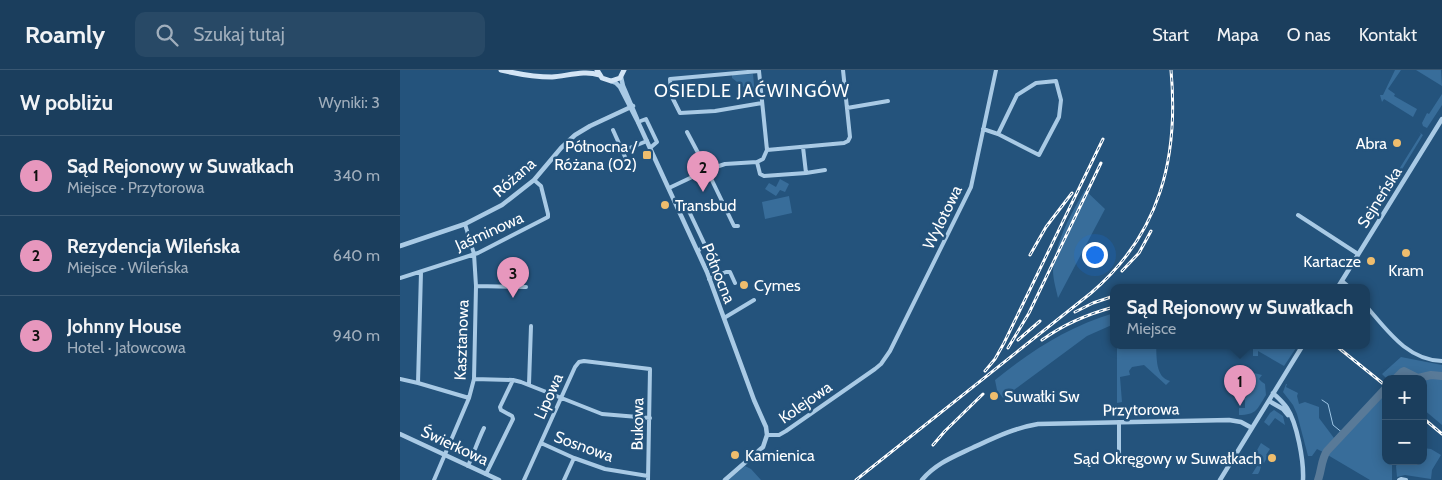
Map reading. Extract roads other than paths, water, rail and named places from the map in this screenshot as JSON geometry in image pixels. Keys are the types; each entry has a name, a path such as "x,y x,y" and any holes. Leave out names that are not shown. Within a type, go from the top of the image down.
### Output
{"main road":[{"path":"501,70 539,77 598,73 604,79 611,81 617,80 624,72"},
{"path":"581,73 589,70"}],"street":[{"path":"767,150 844,143 848,141 850,136 843,70"},
{"name":"Wylotowa","path":"881,364 890,351 970,187 996,70"},
{"path":"669,188 725,164 757,162 763,159 767,150 759,71 670,79 671,95 680,113 715,111 762,103"},
{"name":"Północna","path":"624,72 623,86 631,107 698,251 766,427 767,435"},
{"path":"983,129 998,134 1039,155 1059,117 1061,100 1056,80 1036,83 1017,95 998,134"},
{"name":"Północna","path":"611,81 618,86 631,107"},
{"path":"847,108 888,101"},
{"name":"Różana","path":"400,246 465,224 502,205 534,180 561,148 575,135 631,107"},
{"path":"638,122 646,119 657,142 650,148"},
{"name":"Sejneńska","path":"1340,284 1442,119"},
{"path":"612,130 630,168"},
{"path":"687,132 708,170 734,226 738,226"},
{"path":"622,151 647,141"},
{"path":"803,147 806,172"},
{"path":"757,162 760,174 764,176 825,170"},
{"name":"Jaśminowa","path":"400,278 478,253 548,217 541,186 534,180"},
{"path":"678,209 688,207 706,245 698,251"},
{"path":"1298,215 1358,254"},
{"name":"Kasztanowa","path":"434,480 469,398 474,379 476,286 474,254 465,224"},
{"path":"418,383 421,272"},
{"path":"709,279 730,272 735,282"},
{"path":"1342,281 1346,284"},
{"path":"476,286 526,287"},
{"path":"724,318 754,300"},
{"path":"1370,311 1406,350 1420,356 1442,360"},
{"path":"529,384 531,326"},
{"path":"1220,480 1301,349"},
{"name":"Lipowa","path":"524,480 575,367 579,362 650,369"},
{"name":"Kolejowa","path":"725,480 760,450 765,443 767,435 775,436 782,433 881,364"},
{"name":"Bukowa","path":"648,478 650,369"},
{"path":"400,379 469,398"},
{"path":"474,379 513,380 529,384 602,414 650,418"},
{"path":"486,474 513,419 512,416 501,410 500,407 513,380"},
{"path":"1274,394 1291,416 1299,445 1303,480"},
{"path":"1269,401 1283,409 1293,425"},
{"name":"Przytorowa","path":"922,480 942,463 1017,428 1038,424 1229,420 1241,422 1252,428"},
{"path":"1119,422 1119,452"},
{"path":"468,466 484,428"},
{"name":"Świerkowa","path":"400,434 496,479"},
{"name":"Sosnowa","path":"540,443 605,469 648,478"},
{"path":"564,480 574,458"},
{"path":"1399,480 1406,480"}],"waterway":[{"path":"1399,375 1404,371 1412,375"},
{"path":"1427,376 1442,376"},
{"path":"1318,480 1327,451 1382,392"},
{"path":"1322,400 1328,404 1333,425 1344,434"}],"railway":[{"path":"856,480 1091,293 1115,270 1134,246 1149,220 1160,192 1167,164 1172,134 1171,70"},
{"path":"985,371 995,359 1004,343 1103,139"},
{"path":"1008,348 1029,313 1101,163"},
{"path":"1030,255 1046,227 1072,193"},
{"path":"1122,271 1139,253 1151,231"},
{"path":"1075,312 1110,297"},
{"path":"1042,340 1076,320 1110,308"},
{"path":"1018,340 1040,321"},
{"path":"1340,349 1382,383"},
{"path":"933,445 983,394"},
{"path":"1425,420 1442,434"}],"place":[{"name":"Abra","path":"1397,143"},
{"name":"Północna / Różana (02)","path":"647,155"},
{"name":"Rezydencja Wileńska","path":"703,192"},
{"name":"Transbud","path":"665,205"},
{"name":"Kram","path":"1406,253"},
{"name":"Kartacze","path":"1371,261"},
{"name":"Cymes","path":"744,285"},
{"name":"Johnny House","path":"513,298"},
{"name":"Suwałki Sw","path":"994,396"},
{"name":"Sąd Rejonowy w Suwałkach","path":"1240,406"},
{"name":"Kamienica","path":"735,455"},
{"name":"Sąd Okręgowy w Suwałkach","path":"1272,458"}],"district":[{"name":"OSIEDLE JAĆWINGÓW","path":"752,91"}]}
